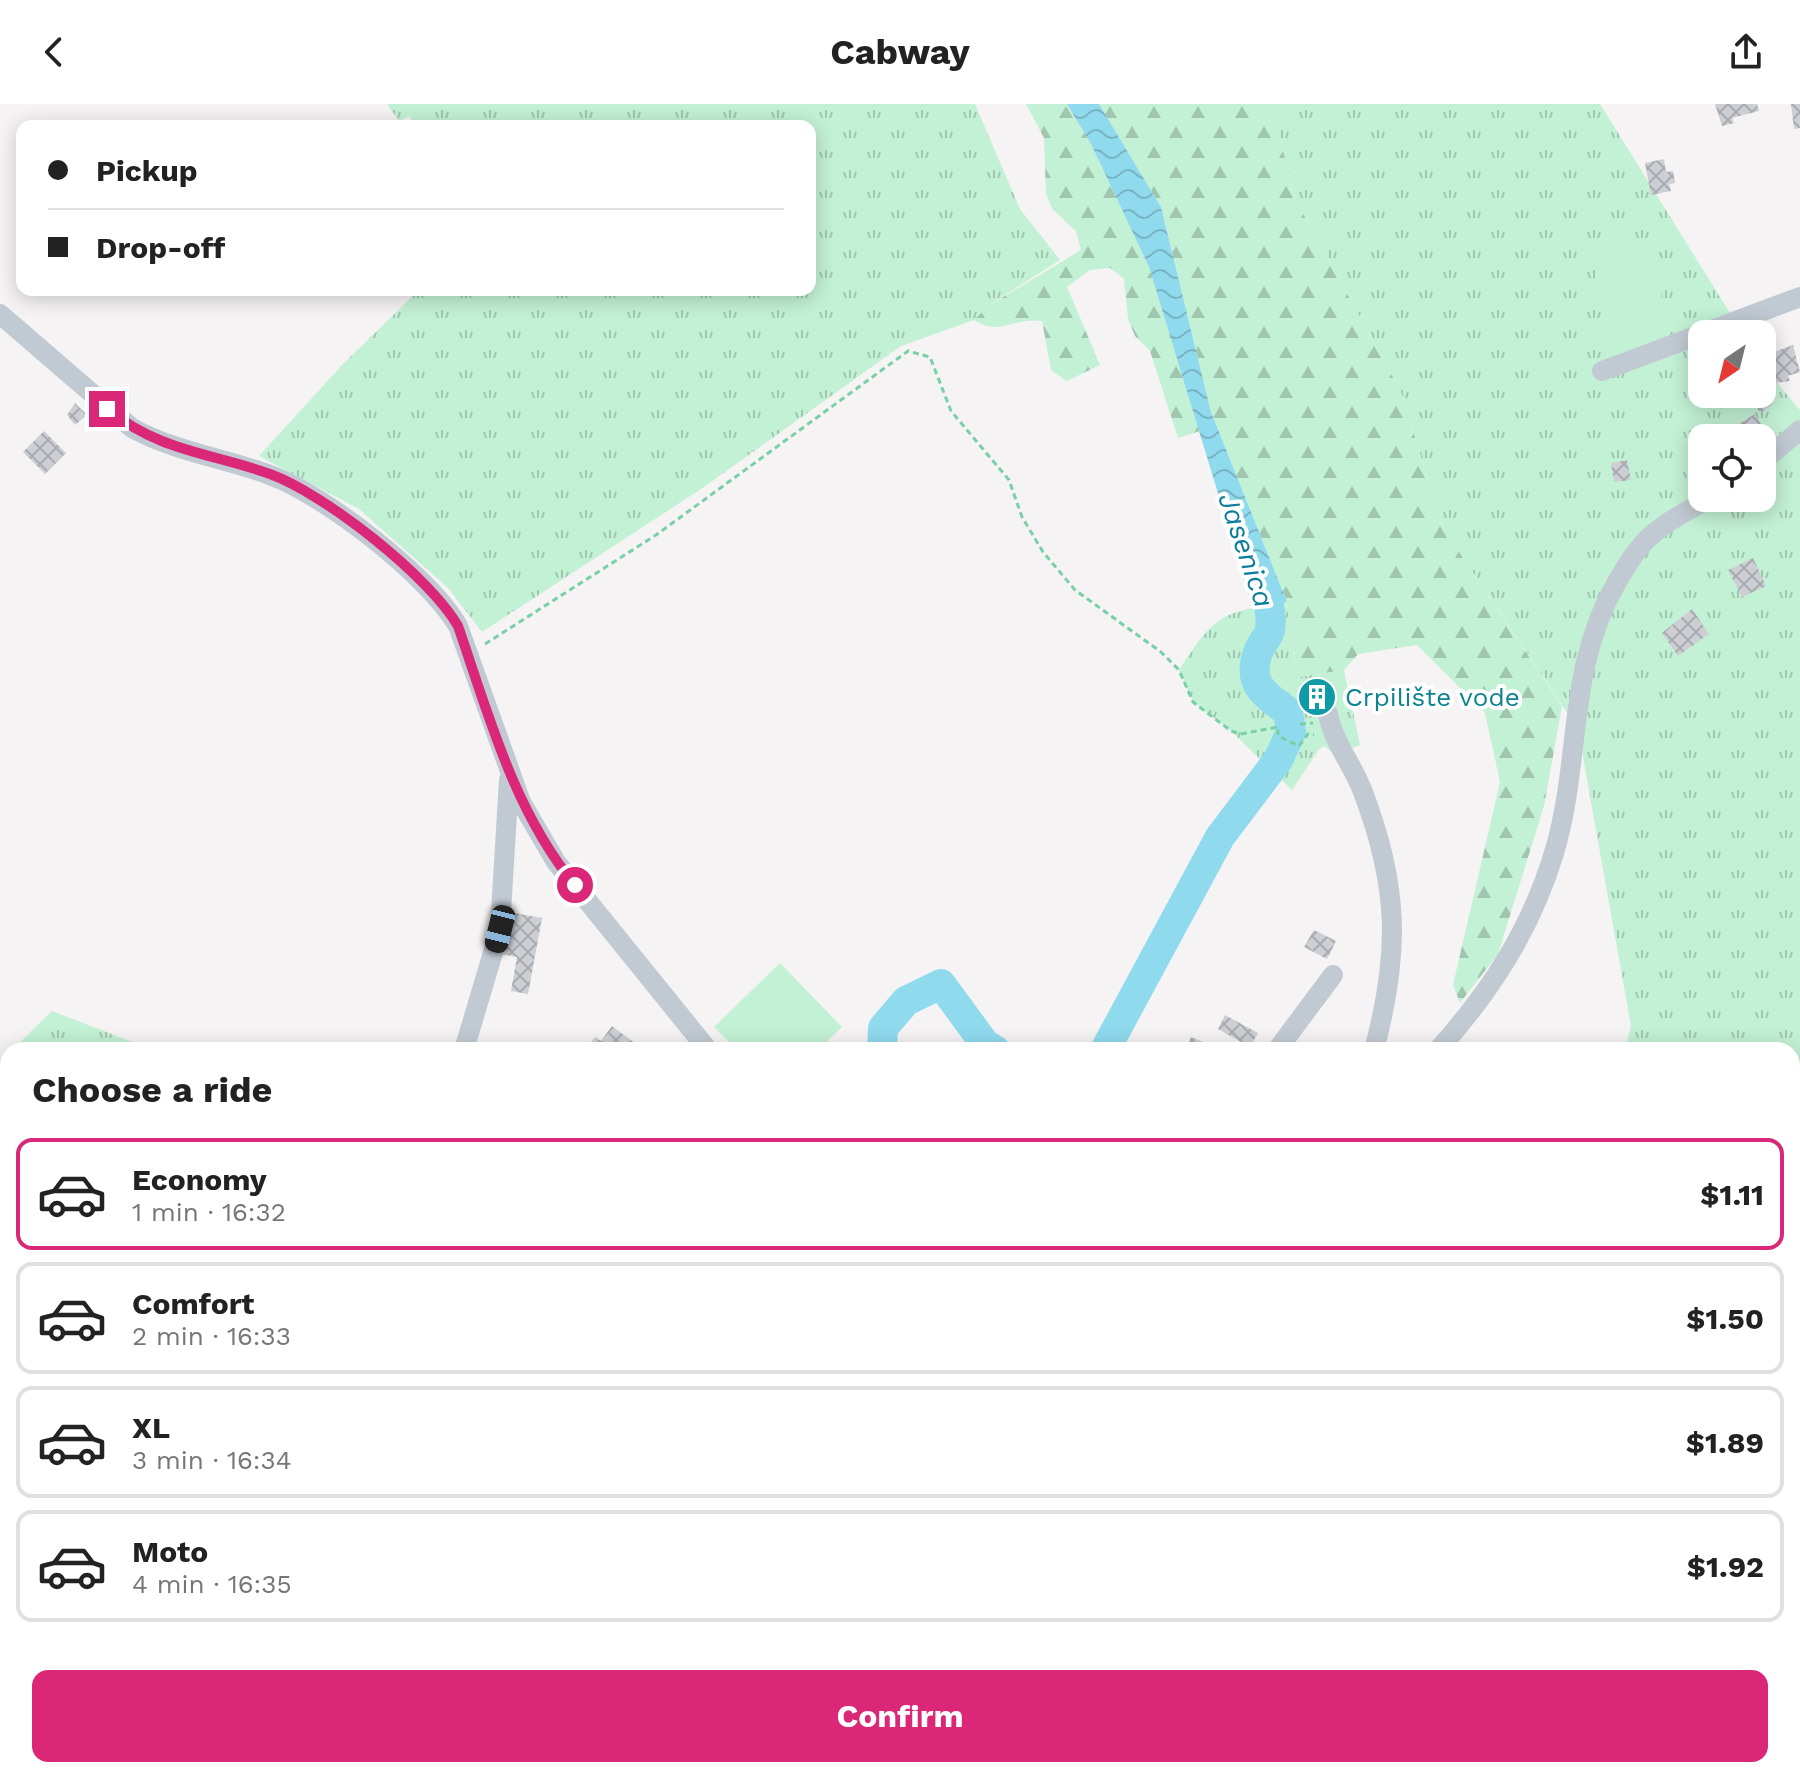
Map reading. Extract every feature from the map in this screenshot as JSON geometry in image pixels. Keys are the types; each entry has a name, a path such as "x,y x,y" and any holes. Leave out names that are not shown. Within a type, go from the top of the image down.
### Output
{"street":[{"path":"1602,371 1800,297"},
{"path":"1,317 132,428 177,449 273,476 318,500 368,537 446,605 535,830 556,862 702,1042"},
{"path":"1776,450 1800,430"},
{"path":"1444,1042 1501,970 1524,933 1541,891 1564,813 1585,656 1610,594 1631,558 1651,535 1688,512"},
{"path":"1328,714 1363,790 1393,899 1389,992 1376,1042"},
{"path":"466,1042 500,929 509,768"},
{"path":"1283,1042 1333,975"}],"path":[{"path":"467,653 656,535 908,351 930,357 951,411 1009,480 1022,517 1043,552 1075,590 1161,652 1179,670 1193,702 1231,731 1241,734 1278,727 1278,736 1299,746 1308,734"}],"green space":[{"path":"387,104 975,104 1020,209 1060,260 988,306 974,320 901,346 701,489 482,632 448,588 359,509 259,456 343,364 413,296 816,296 816,120 412,120 409,116 398,120"},
{"path":"1026,104 1067,104 1091,144 1149,267 1200,431 1178,438 1150,351 1135,336 1128,319 1124,279 1110,268 1090,270 1067,287 1100,365 1067,381 1051,370 1042,321 991,327 974,320 988,306 1081,250 1076,231 1053,210 1046,194 1044,138"},
{"path":"1099,104 1273,104 1293,195 1401,392 1443,528 1562,706 1544,806 1498,954 1460,1003 1453,985 1500,782 1485,713 1417,645 1358,654 1344,670 1298,677 1287,602 1211,412 1161,207"},
{"path":"1273,104 1600,104 1734,320 1688,320 1688,408 1776,408 1776,382 1800,410 1800,1042 1627,1042 1631,1026 1578,729 1443,528 1401,392 1293,195"},
{"path":"1652,237 1669,342 1609,352 1591,247"},
{"path":"1287,602 1298,677 1344,670 1360,745 1335,756 1325,746 1320,748 1292,790 1231,731 1193,702 1179,670 1203,636 1222,618 1248,609"},
{"path":"780,963 842,1027 826,1042 729,1042 714,1027"},
{"path":"52,1011 132,1042 20,1042"}],"water":[{"path":"1067,104 1099,104 1161,207 1211,412 1287,602 1253,608 1149,267 1091,144"}],"building":[{"path":"1715,104 1757,104 1759,111 1732,118 1734,123 1722,126"},
{"path":"1791,104 1800,104 1800,128 1794,129"},
{"path":"1664,159 1666,172 1673,171 1675,183 1669,184 1671,191 1651,195 1645,163"},
{"path":"1793,345 1800,372 1788,376 1790,381 1776,383 1776,351"},
{"path":"75,403 87,415 75,425 67,415"},
{"path":"1755,414 1761,424 1739,424"},
{"path":"44,431 66,453 45,474 23,452"},
{"path":"1627,460 1631,480 1614,482 1611,463"},
{"path":"1753,558 1766,586 1742,597 1728,570"},
{"path":"1692,609 1709,634 1678,656 1662,633"},
{"name":"Crpilište vode","path":"1325,680 1330,710 1310,714 1304,683"},
{"path":"509,912 542,918 528,994 511,991 517,957 501,954"},
{"path":"1314,930 1336,941 1327,959 1304,947"},
{"path":"1225,1015 1258,1033 1253,1042 1241,1042 1218,1029"},
{"path":"612,1026 633,1042 591,1042 595,1037 601,1041"}],"waterway":[{"name":"Jasenica","path":"1109,1042 1220,837 1278,760 1291,732 1288,712 1266,695 1255,673 1258,652 1269,633 1271,622 1257,569"},
{"name":"Jasenica","path":"882,1042 883,1028 906,1001 941,984 984,1042"}],"place":[{"name":"Crpilište vode","path":"1317,697"}],"route":[{"path":"107,409 156,441 258,470 306,491 368,537 446,605 458,626 521,802 535,830 575,885"}]}
